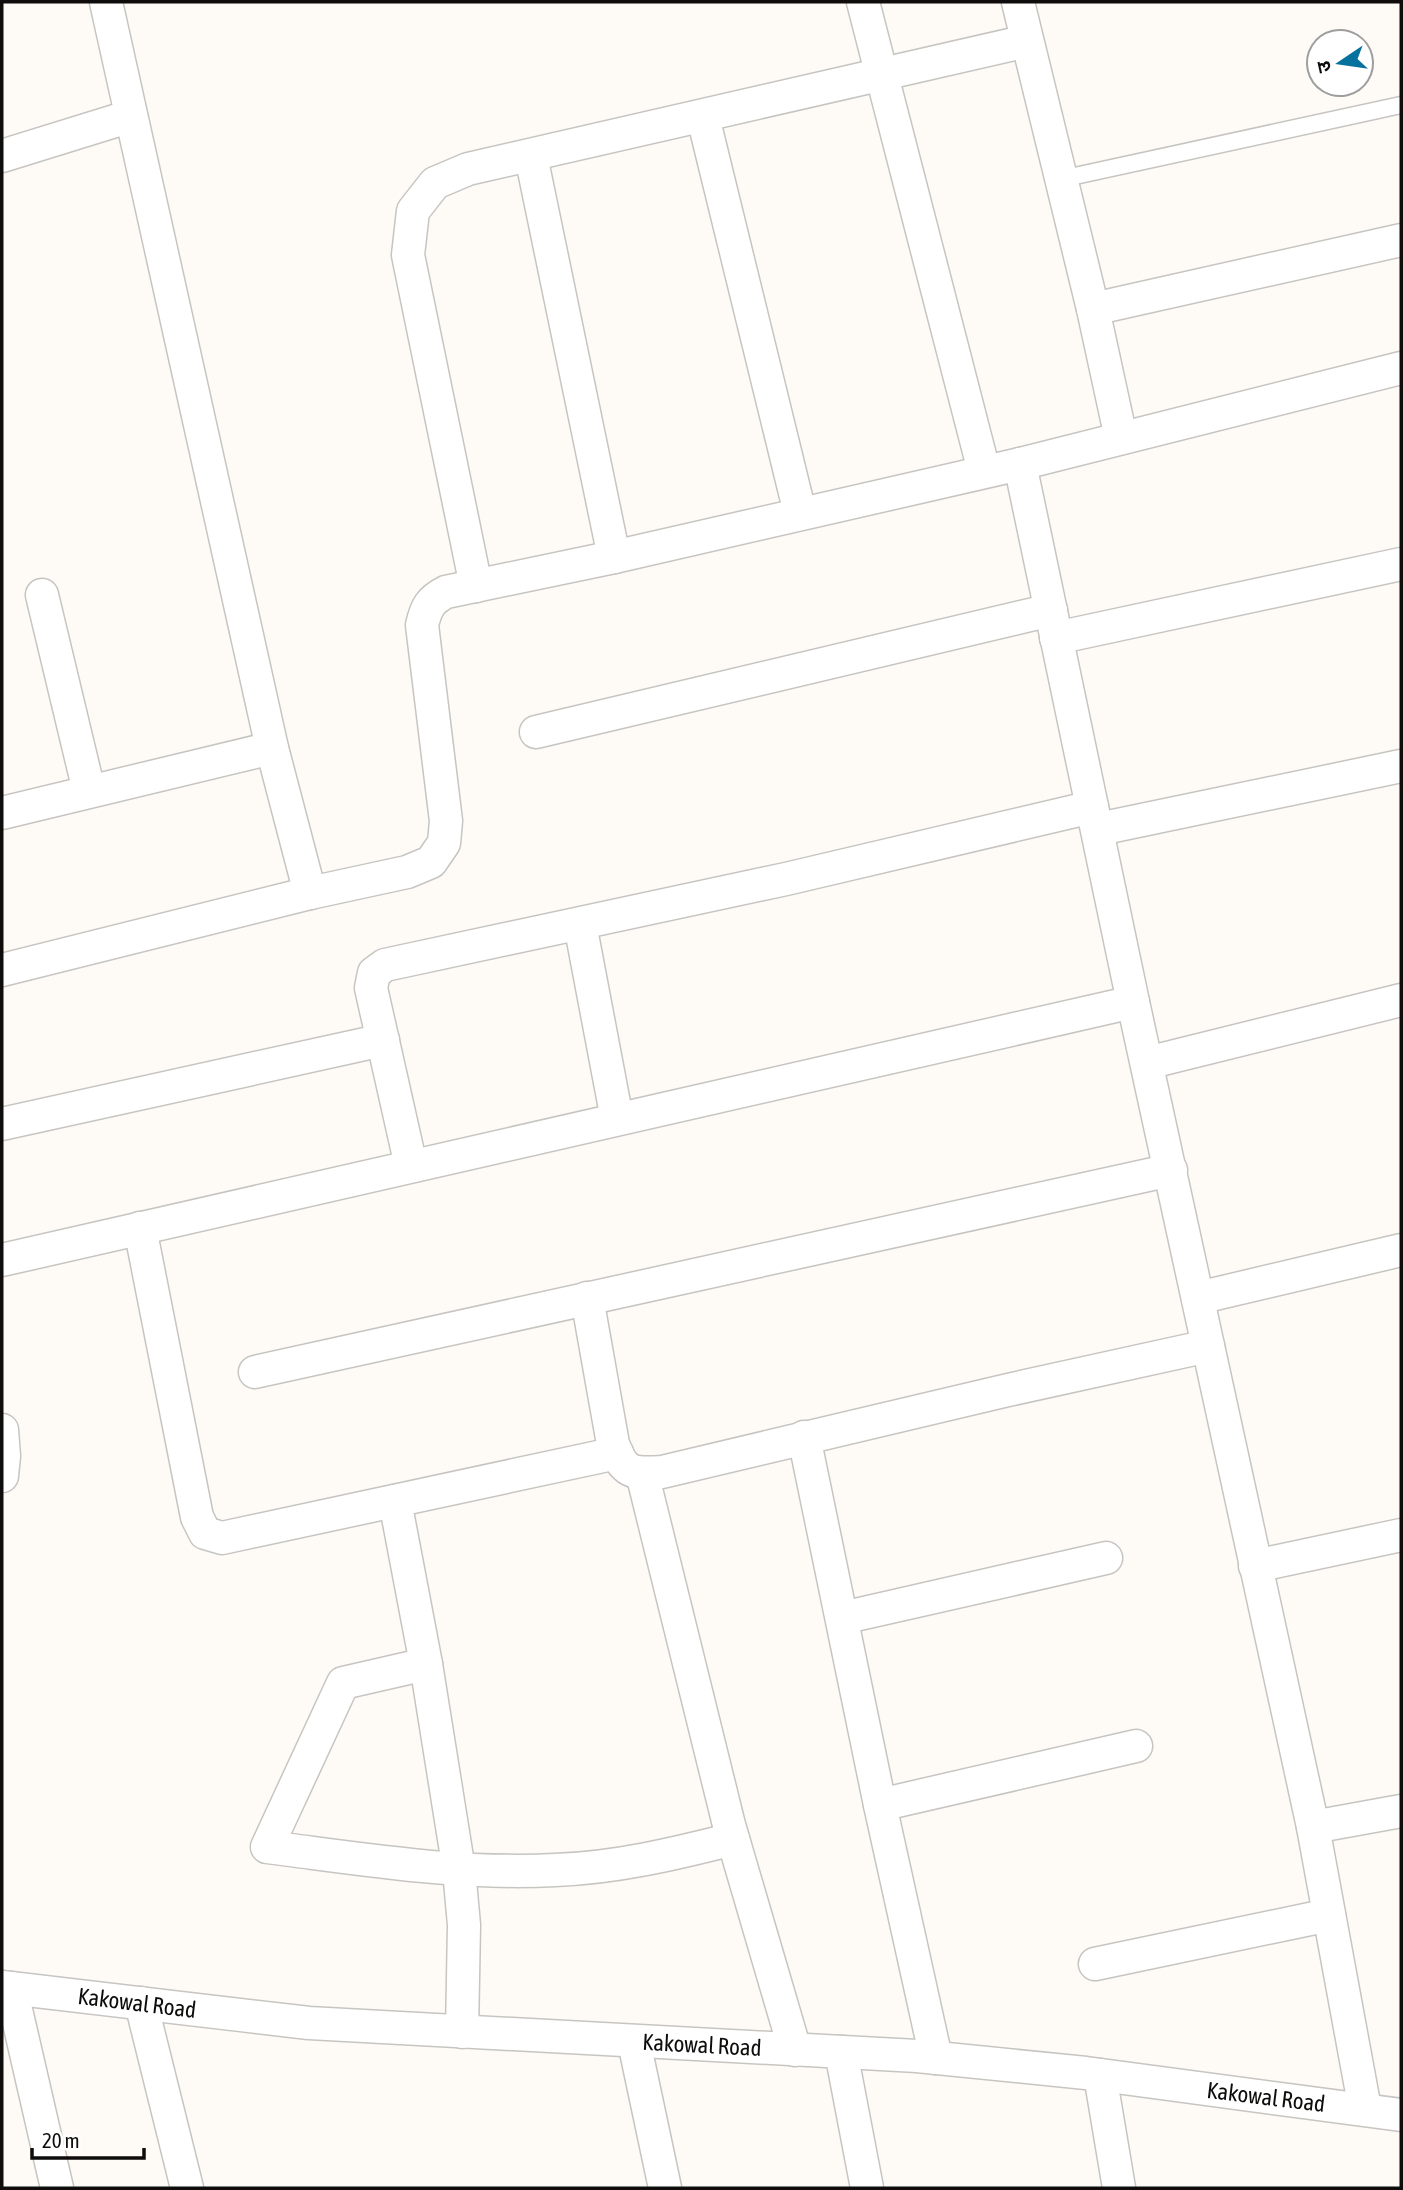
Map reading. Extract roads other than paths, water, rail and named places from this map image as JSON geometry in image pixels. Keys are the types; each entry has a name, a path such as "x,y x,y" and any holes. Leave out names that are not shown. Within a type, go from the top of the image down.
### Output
{"street":[{"path":"106,2 272,748 310,893"},
{"path":"863,2 984,471"},
{"path":"1018,2 1093,309 1121,438"},
{"path":"475,586 408,256 413,211 435,183 468,169 1027,41"},
{"path":"2,156 131,116"},
{"path":"703,117 800,513"},
{"path":"531,156 614,557"},
{"path":"1093,309 1401,240"},
{"path":"2,970 310,893 407,872 430,862 444,843 446,821 422,625 426,609 433,598 446,592 614,557 1020,464 1401,368"},
{"path":"1020,464 1133,1002 1313,1827 1365,2109"},
{"path":"536,732 1054,624 1401,564"},
{"path":"42,595 89,791"},
{"path":"2,813 272,748"},
{"path":"411,1166 371,988 374,973 385,965 786,879 1095,818 1401,766"},
{"path":"580,923 617,1119"},
{"path":"1147,1063 1401,1000"},
{"path":"2,1260 1133,1002"},
{"path":"2,1124 383,1040"},
{"path":"255,1372 1171,1170"},
{"path":"140,1228 197,1517 205,1533 222,1538 617,1453"},
{"path":"1198,1298 1401,1250"},
{"path":"587,1298 619,1461 629,1470 642,1473 662,1472 1007,1390 1208,1346"},
{"path":"2,1430 2,1476"},
{"path":"804,1437 880,1805 936,2058"},
{"path":"642,1473 733,1839 794,2050"},
{"path":"395,1501 426,1664 459,1870 464,1925 462,2032"},
{"path":"1255,1566 1401,1535"},
{"path":"842,1618 1106,1558"},
{"path":"426,1664 343,1683 267,1847 459,1870 554,1870 662,1857 733,1839"},
{"path":"880,1805 1136,1746"},
{"path":"1313,1827 1401,1811"},
{"path":"1095,1964 1329,1914"},
{"path":"6,1987 57,2188"},
{"name":"Kakowal Road","path":"6,1987 309,2023 936,2058 1100,2075 1401,2115"},
{"path":"141,2003 187,2188"},
{"path":"634,2042 665,2188"},
{"path":"841,2052 867,2188"},
{"path":"1100,2075 1119,2188"}],"lane":[{"path":"1061,179 1401,106"}]}
